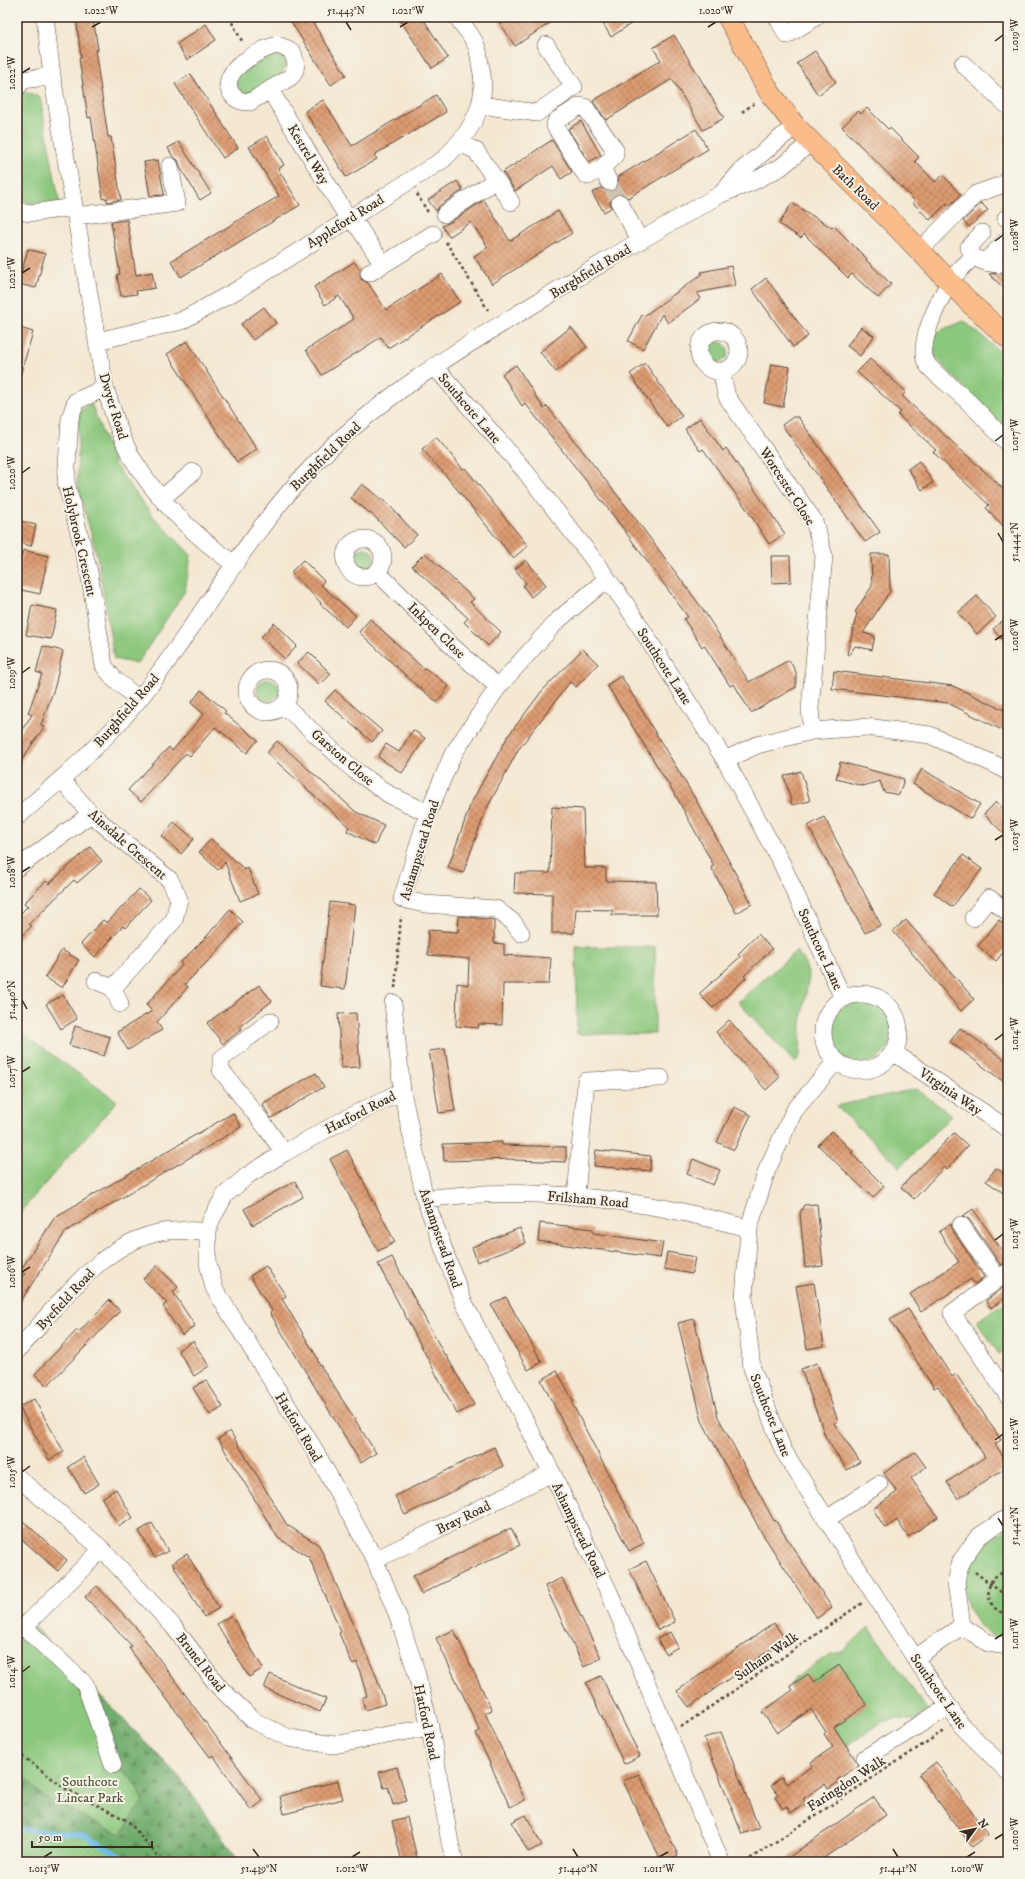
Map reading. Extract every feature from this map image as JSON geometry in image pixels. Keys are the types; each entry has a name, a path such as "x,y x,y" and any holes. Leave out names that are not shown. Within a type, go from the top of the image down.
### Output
{"main road":[{"name":"Bath Road","path":"728,17 770,93 795,126 920,250 970,304 1005,329"}],"street":[{"name":"Dwyer Road","path":"45,17 52,76 105,388 120,432 131,456 176,515 212,548 234,564"},
{"name":"Appleford Road","path":"98,341 181,321 239,289 348,218 409,182 444,159 460,143 474,123 481,105 484,79 476,45 457,17"},
{"path":"777,17 787,34 816,17"},
{"path":"277,45 288,49 293,53 296,64 292,76 250,102 244,102 233,96 229,91 228,80 230,74 252,57 271,46 277,45"},
{"path":"481,105 537,113 574,86 546,45"},
{"path":"963,64 1008,106"},
{"path":"17,88 23,80 52,76"},
{"name":"Kestrel Way","path":"270,90 348,218 359,228 376,268 438,225"},
{"name":"Burghfield Road","path":"722,194 742,170 795,126"},
{"name":"Burghfield Road","path":"17,816 61,780 101,741 139,699 177,649 234,564 278,505 310,468 369,414 464,346 722,194 752,182 781,167 811,142"},
{"path":"460,143 476,151 511,202"},
{"path":"17,211 32,213 75,212 178,203 170,166"},
{"path":"438,225 496,180"},
{"path":"920,250 976,194 1004,184 1008,180"},
{"path":"620,203 640,241"},
{"path":"982,233 969,247 986,261"},
{"path":"1008,239 986,261 960,269 950,282 939,303 924,341 923,352 927,364 967,401 1008,443"},
{"name":"Southcote Lane","path":"435,367 525,471 625,603 725,760 782,864 843,998"},
{"name":"Worcester Close","path":"721,371 728,397 814,521 824,556 810,708 812,731"},
{"name":"Holybrook Crescent","path":"105,388 76,401 70,418 66,482 89,572 104,666 114,680 139,699"},
{"path":"162,498 193,472"},
{"name":"Inkpen Close","path":"377,572 453,647 498,687"},
{"name":"Ashampstead Road","path":"402,899 428,813 453,754 498,687 557,621 607,579"},
{"name":"Garston Close","path":"284,705 354,770 390,796 428,813"},
{"path":"725,760 757,745 812,731 866,727 930,735 1008,772"},
{"name":"Ainsdale Crescent","path":"61,780 91,814 170,880 179,898 174,920 113,988"},
{"path":"17,868 91,814"},
{"path":"973,918 989,898 1008,912"},
{"path":"402,899 425,904 496,909 513,922 521,934"},
{"path":"96,981 113,988 120,1004"},
{"name":"Southcote Lane","path":"893,1052 898,1041 899,1027 896,1016 888,1005 882,1000 870,995 856,994 843,998 833,1005 826,1016 824,1039 828,1050 836,1061 794,1111 767,1170 749,1228 744,1298 752,1368 783,1450 874,1594 948,1707 959,1721 1008,1772"},
{"name":"Ashampstead Road","path":"393,1003 402,1091 425,1199 463,1301 552,1473 609,1592 721,1862"},
{"path":"270,1021 221,1059 221,1070 268,1130 284,1154"},
{"path":"836,1061 846,1067 858,1070 878,1066 887,1060 893,1052"},
{"name":"Virginia Way","path":"893,1052 1008,1129"},
{"path":"576,1196 586,1081 661,1078"},
{"name":"Hatford Road","path":"402,1091 347,1118 248,1175 225,1195 208,1231 208,1263 214,1288 313,1447 375,1560 399,1619 430,1727 450,1843 455,1862"},
{"name":"Frilsham Road","path":"425,1199 459,1194 576,1196 653,1206 749,1228"},
{"path":"961,1225 1003,1276 952,1313 1008,1396"},
{"name":"Byefield Road","path":"17,1351 90,1270 124,1245 162,1232 208,1231"},
{"name":"Bray Road","path":"375,1560 552,1473"},
{"name":"Brunel Road","path":"17,1477 102,1550 173,1626 218,1687 254,1721 289,1738 334,1744 430,1727"},
{"path":"827,1519 879,1484"},
{"path":"1008,1517 978,1536 961,1561 956,1582 962,1626 988,1643 1008,1646"},
{"path":"102,1550 20,1628 85,1684 113,1765"},
{"path":"915,1658 962,1626"},
{"path":"865,1758 948,1707"}],"path":[{"path":"229,17 252,57"},
{"path":"670,17 671,21"},
{"path":"409,182 438,225 488,310"},
{"name":"Ashampstead Road","path":"393,1003 402,899"},
{"path":"961,1561 1007,1595 1008,1601"},
{"path":"1008,1572 998,1575 990,1583 988,1593 992,1606 998,1611 1008,1614"},
{"name":"Sulham Walk","path":"669,1735 874,1594"},
{"name":"Faringdon Walk","path":"745,1862 959,1721"},
{"path":"17,1752 66,1789 128,1821 163,1862"}],"green space":[{"path":"271,53 282,57 286,62 281,73 253,94 241,92 236,85 236,76"},
{"path":"25,91 40,97 60,206 17,201 17,100"},
{"path":"964,321 1008,358 1008,432 936,358 931,343 935,333"},
{"path":"718,342 725,345 728,352 725,359 718,362 711,359 708,352 711,345"},
{"path":"91,403 114,464 151,514 191,555 185,591 137,664 114,659 97,555 77,483 79,412"},
{"path":"364,548 371,551 374,558 371,565 364,568 357,565 354,558 357,551"},
{"path":"268,679 272,680 278,686 278,694 272,700 268,701 264,700 258,694 257,690 258,686 264,680"},
{"path":"576,947 655,947 655,1034 577,1034"},
{"path":"796,951 804,960 809,976 801,1022 800,1055 795,1063 738,1002"},
{"path":"861,1001 873,1003 883,1010 890,1020 892,1032 890,1044 883,1054 873,1061 861,1063 849,1061 839,1054 832,1044 830,1032 832,1020 839,1010 849,1003"},
{"path":"20,1032 117,1101 17,1216 17,1033"},
{"path":"916,1089 952,1115 900,1167 836,1106"},
{"path":"1008,1300 1008,1347 999,1354 977,1321"},
{"path":"1008,1528 1008,1640 997,1638 979,1625 968,1607 964,1586 965,1576 971,1560 985,1544"},
{"name":"Southcote Linear Park","path":"17,1610 180,1778 240,1862 17,1862"},
{"path":"29,1622 180,1778 240,1862 130,1862 84,1835 17,1829 17,1769 43,1796 95,1823 121,1834 143,1800 132,1778 113,1765 85,1684"},
{"path":"869,1627 928,1711 915,1720 894,1719 882,1722 847,1746 834,1727 867,1705 839,1665 814,1682 808,1674 790,1686 795,1678 817,1663 831,1654 842,1652"},
{"path":"17,1829 84,1835 130,1862 17,1862"}],"building":[{"path":"76,17 93,17 98,50 95,50 108,137 111,137 121,200 107,202 107,198 103,199 91,117 88,118 79,58 81,58"},
{"path":"288,17 309,17 346,75 331,85"},
{"path":"398,17 422,17 448,58 432,68"},
{"path":"496,17 559,17 515,46"},
{"path":"599,17 641,17 611,37"},
{"path":"206,24 216,40 187,60 177,44"},
{"path":"674,35 724,118 703,130 672,79 606,120 593,101 661,60 653,48"},
{"path":"815,51 836,82 818,95 797,63"},
{"path":"191,74 238,148 223,158 175,84"},
{"path":"436,95 446,112 374,155 377,159 346,177 305,111 323,100 352,146"},
{"path":"867,108 888,129 890,128 919,157 915,161 935,182 943,175 961,195 949,206 947,203 930,220 913,203 915,201 842,127 858,111 861,114"},
{"path":"581,121 601,155 589,162 568,129"},
{"path":"696,129 708,149 628,198 621,193 615,194 610,202 611,208 604,212 592,193 601,188 608,192 614,191 619,183 618,177"},
{"path":"267,136 284,165 278,169 300,205 181,277 171,261 279,196 249,147"},
{"path":"552,140 572,172 561,179 553,166 515,191 503,172"},
{"path":"179,142 211,193 200,200 181,169 178,160 173,157 168,148"},
{"path":"158,160 164,195 150,196 144,162"},
{"path":"457,181 463,190 439,206 436,211 428,200"},
{"path":"484,200 510,241 558,211 572,233 492,284 474,256 488,247 471,222 449,237 442,226 451,222"},
{"path":"792,203 832,228 834,226 891,284 878,298 852,274 848,278 804,234 801,238 779,224"},
{"path":"981,203 988,210 969,227 963,221"},
{"path":"127,220 136,275 152,272 155,288 136,291 137,294 121,296 117,275 120,274 111,222"},
{"path":"28,249 45,254 36,288 18,284"},
{"path":"1008,254 1008,265 1005,257"},
{"path":"354,262 360,270 361,279 368,283 386,310 442,274 460,302 388,348 381,337 322,375 306,350 354,319 339,296 325,305 314,287"},
{"path":"1008,265 1008,292 989,274 1006,271"},
{"path":"731,266 735,285 697,293 701,298 668,323 662,314 643,349 628,341 642,315 644,316 702,274 701,272"},
{"path":"766,278 808,336 793,347 752,289"},
{"path":"264,307 276,323 253,340 241,324"},
{"path":"17,327 33,332 20,376 17,375"},
{"path":"571,327 587,347 556,372 540,352"},
{"path":"861,327 874,336 860,356 847,346"},
{"path":"187,341 257,449 237,462 167,354"},
{"path":"870,359 906,392 902,396 1008,493 1008,531 986,508 989,505 933,452 936,450 898,415 901,412 857,372"},
{"path":"645,363 682,416 667,427 630,374"},
{"path":"771,364 790,367 783,407 764,403"},
{"path":"516,365 544,409 547,406 629,510 702,608 749,682 789,660 796,672 796,687 751,713 734,684 730,686 704,645 702,647 684,619 688,617 613,515 525,403 522,406 502,374"},
{"path":"793,417 798,417 880,532 865,542 782,425"},
{"path":"700,418 723,451 726,448 785,534 769,544 748,511 703,449 700,451 685,429"},
{"path":"436,437 463,469 465,468 528,546 513,558 443,472 422,449"},
{"path":"919,461 933,482 922,490 908,469"},
{"path":"362,484 388,504 417,535 404,547 375,517 351,498"},
{"path":"17,520 36,525 31,546 17,542"},
{"path":"23,550 48,556 40,594 17,589 17,577"},
{"path":"425,553 474,599 470,602 501,632 488,646 464,622 468,618 412,566"},
{"path":"871,554 889,554 890,591 863,633 875,636 872,650 855,646 849,655 847,654 857,613 855,612 872,586"},
{"path":"771,556 790,556 791,582 772,583"},
{"path":"303,560 324,581 321,585 356,616 346,627 320,604 321,603 291,572"},
{"path":"526,560 546,585 531,597 523,586 526,583 515,569"},
{"path":"977,596 996,617 977,634 958,613"},
{"path":"32,605 57,610 51,639 26,635"},
{"path":"1008,616 1008,633 1001,639 993,629"},
{"path":"370,619 424,669 425,668 449,686 437,702 416,685 359,632"},
{"path":"274,623 297,646 285,659 261,637"},
{"path":"43,646 63,651 55,686 41,725 44,727 17,767 17,737 32,715 28,713 42,674 36,672"},
{"path":"583,649 598,664 576,687 570,682 518,750 486,810 463,873 448,868 471,803 508,736 542,691"},
{"path":"309,652 331,674 320,685 297,663"},
{"path":"834,671 953,686 1008,712 1008,733 948,703 832,689"},
{"path":"621,676 696,800 752,904 736,913 711,867 714,866 677,798 607,685"},
{"path":"201,690 226,711 224,713 258,740 247,753 215,727 190,756 186,753 141,802 128,790 169,747 172,751 204,714 191,703"},
{"path":"335,690 382,731 372,742 325,701"},
{"path":"413,730 425,738 402,773 378,757 386,744 399,752"},
{"path":"277,741 356,812 384,825 375,845 347,831 349,827 267,753"},
{"path":"840,762 904,779 899,795 884,792 880,781 863,786 836,779"},
{"path":"922,769 980,804 971,819 913,784"},
{"path":"801,771 810,801 792,805 784,776"},
{"path":"996,802 1008,813 1008,838 984,814"},
{"path":"552,807 583,809 585,868 606,868 606,881 656,882 657,915 612,915 612,910 576,909 574,933 552,933 552,894 514,893 515,873 550,873"},
{"path":"824,817 881,925 865,933 808,826"},
{"path":"174,822 194,839 181,854 162,836"},
{"path":"211,839 245,870 248,868 258,894 240,901 225,862 218,870 199,852"},
{"path":"90,847 102,861 77,883 74,880 29,924 32,926 17,940 17,911 20,914 28,906 24,903 46,881 49,884"},
{"path":"963,855 982,869 952,907 934,893"},
{"path":"139,889 151,900 125,928 123,926 95,957 81,944 103,920 107,923"},
{"path":"330,902 355,905 345,989 320,986"},
{"path":"230,909 243,922 212,957 185,984 188,987 157,1022 162,1030 128,1050 117,1032 152,1011 146,1005 182,965 180,963 207,936"},
{"path":"459,916 494,920 494,943 504,944 504,955 551,958 549,984 503,984 502,1025 479,1024 478,1028 456,1026 457,983 468,985 469,959 428,955 428,930 458,932"},
{"path":"906,920 974,999 961,1011 893,931"},
{"path":"999,920 1008,927 1008,946 996,961 978,946"},
{"path":"758,934 772,949 744,976 746,978 713,1008 699,994 740,957 738,954"},
{"path":"62,950 79,960 62,988 45,977"},
{"path":"259,985 272,1001 240,1026 242,1029 223,1044 207,1023"},
{"path":"63,995 77,1019 61,1029 46,1004"},
{"path":"356,1013 360,1067 341,1068 338,1014"},
{"path":"729,1020 780,1077 766,1090 716,1032"},
{"path":"75,1026 110,1037 104,1056 69,1045"},
{"path":"960,1028 1008,1062 1008,1085 950,1042"},
{"path":"445,1049 455,1111 439,1113 429,1051"},
{"path":"316,1073 324,1087 271,1118 262,1104"},
{"path":"734,1107 751,1115 734,1150 717,1142"},
{"path":"233,1113 241,1127 66,1231 17,1307 17,1282 25,1274 20,1271 55,1217"},
{"path":"832,1131 853,1152 851,1153 884,1186 873,1198 818,1145"},
{"path":"954,1133 968,1146 947,1169 944,1167 914,1199 901,1187"},
{"path":"502,1142 502,1145 566,1147 566,1162 514,1159 444,1161 443,1144"},
{"path":"347,1150 395,1242 378,1251 330,1159"},
{"path":"596,1150 651,1156 650,1171 594,1166"},
{"path":"693,1159 720,1170 713,1185 687,1174"},
{"path":"996,1168 1008,1176 1008,1196 986,1181"},
{"path":"295,1181 303,1197 253,1225 244,1209"},
{"path":"817,1204 823,1266 805,1268 800,1213 804,1205"},
{"path":"973,1209 1008,1259 1008,1262 1001,1265 969,1219 963,1216"},
{"path":"540,1223 593,1229 593,1233 663,1243 660,1258 538,1241"},
{"path":"951,1224 953,1231 984,1277 975,1284 971,1279 921,1312 910,1294 959,1262 939,1232"},
{"path":"520,1228 526,1243 477,1262 472,1247"},
{"path":"667,1252 695,1257 692,1274 664,1269"},
{"path":"392,1257 445,1356 446,1355 474,1405 457,1414 378,1264"},
{"path":"157,1266 178,1287 173,1292 195,1326 182,1335 163,1306 167,1303 143,1279"},
{"path":"266,1266 286,1296 282,1299 318,1359 317,1360 376,1453 361,1463 270,1313 272,1311 250,1276"},
{"path":"814,1283 824,1346 807,1349 796,1286"},
{"path":"1008,1284 1008,1296 991,1308 986,1301"},
{"path":"506,1297 542,1362 528,1370 491,1305"},
{"path":"109,1300 120,1311 47,1386 35,1374 77,1330 79,1332"},
{"path":"908,1309 952,1377 956,1374 1001,1440 995,1444 1008,1464 1008,1466 958,1499 947,1482 985,1457 938,1386 934,1388 890,1320"},
{"path":"694,1319 718,1417 774,1521 775,1520 832,1608 817,1618 760,1530 702,1421 678,1323"},
{"path":"193,1341 209,1366 194,1376 178,1350"},
{"path":"817,1363 838,1421 834,1423 860,1462 847,1470 826,1438 801,1369"},
{"path":"557,1371 644,1543 629,1551 541,1380"},
{"path":"206,1380 223,1407 210,1415 193,1388"},
{"path":"34,1399 64,1452 49,1460 19,1407"},
{"path":"230,1431 287,1525 319,1545 377,1678 385,1704 365,1710 362,1697 367,1696 357,1662 352,1664 339,1633 341,1632 309,1557 278,1538 218,1439"},
{"path":"494,1447 503,1466 405,1515 395,1496"},
{"path":"915,1452 926,1467 911,1478 938,1517 908,1537 897,1520 885,1528 873,1509 897,1492 884,1473"},
{"path":"83,1457 99,1484 84,1493 68,1467"},
{"path":"116,1489 133,1518 119,1526 102,1498"},
{"path":"24,1522 67,1560 58,1571 17,1535 17,1531"},
{"path":"152,1523 168,1551 155,1558 139,1531"},
{"path":"511,1528 520,1545 421,1594 413,1576"},
{"path":"187,1554 219,1608 204,1617 172,1563"},
{"path":"646,1561 675,1622 658,1630 629,1569"},
{"path":"562,1578 601,1658 584,1667 545,1586"},
{"path":"97,1586 138,1630 263,1801 251,1810 213,1755 210,1757 129,1648 132,1646 85,1597"},
{"path":"231,1615 263,1668 249,1677 217,1624"},
{"path":"774,1623 785,1639 689,1707 677,1691"},
{"path":"454,1630 492,1710 485,1713 525,1800 510,1807 476,1733 480,1731 436,1638"},
{"path":"670,1632 678,1647 666,1654 657,1639"},
{"path":"839,1665 867,1705 834,1727 859,1765 837,1780 839,1782 828,1789 825,1784 803,1799 806,1803 791,1813 786,1806 783,1809 775,1797 778,1795 771,1785 782,1777 786,1784 813,1766 811,1762 833,1747 824,1734 826,1732 811,1709 777,1733 762,1712 793,1690 790,1686 808,1674 814,1682"},
{"path":"270,1674 326,1699 320,1712 264,1688"},
{"path":"601,1676 640,1756 624,1764 586,1683"},
{"path":"721,1732 759,1828 742,1834 704,1738"},
{"path":"936,1762 988,1835 972,1847 919,1775"},
{"path":"397,1767 407,1801 393,1805 388,1787 384,1788 379,1772"},
{"path":"639,1774 678,1855 662,1862 623,1781"},
{"path":"338,1781 343,1799 284,1814 280,1796"},
{"path":"874,1797 886,1815 818,1862 782,1862"},
{"path":"526,1815 542,1845 528,1852 512,1822"},
{"path":"407,1817 418,1862 402,1862 392,1821"}],"waterway":[{"path":"17,1829 84,1835 130,1862"}],"tunnel":[{"path":"609,182 620,203"},
{"path":"998,264 1008,273"}]}
